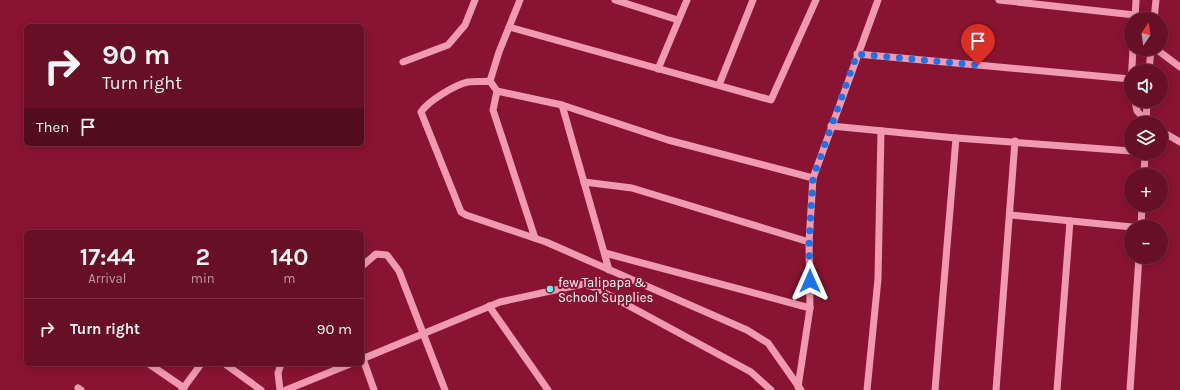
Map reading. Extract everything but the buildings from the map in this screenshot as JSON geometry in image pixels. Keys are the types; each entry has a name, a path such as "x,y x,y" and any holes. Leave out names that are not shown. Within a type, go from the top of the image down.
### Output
{"street":[{"path":"402,62 448,45 465,25 475,0"},
{"path":"490,82 520,0"},
{"path":"615,0 678,20"},
{"path":"658,69 688,0"},
{"path":"719,85 753,0"},
{"path":"509,27 771,100 816,0"},
{"path":"799,389 810,308 809,242 813,178 857,54 878,0"},
{"path":"999,0 1124,16"},
{"path":"1135,12 1136,0"},
{"path":"1155,12 1156,0"},
{"path":"857,54 1124,80"},
{"path":"1165,56 1180,67"},
{"path":"490,82 467,82 457,86 425,106 421,112 461,212 535,238 747,330 768,343 799,389"},
{"path":"490,82 497,91 562,106 668,140 813,178"},
{"path":"497,91 493,110 535,238"},
{"path":"562,106 597,233 605,253 609,270"},
{"path":"831,126 956,138 1015,141 1124,150"},
{"path":"867,390 878,279 881,131"},
{"path":"1168,135 1180,142"},
{"path":"935,390 956,138"},
{"path":"996,390 1000,318 1011,215 1015,141"},
{"path":"584,182 632,188 809,242"},
{"path":"1011,215 1124,226"},
{"path":"1057,390 1070,221"},
{"path":"605,253 810,308"},
{"path":"364,264 376,254 387,255 399,271 445,390"},
{"path":"1130,390 1139,264"},
{"path":"364,358 489,306 583,284 596,288 751,372 771,390"},
{"path":"489,306 548,390"},
{"path":"364,364 374,390"},
{"path":"152,366 183,389 200,366"},
{"path":"228,366 261,390"},
{"path":"280,366 278,373 280,390"},
{"path":"286,390 345,366"}],"place":[{"name":"few Talipapa & School Supplies","path":"550,289"}],"route":[{"path":"810,281 809,242 813,178 857,54 978,65"}]}
